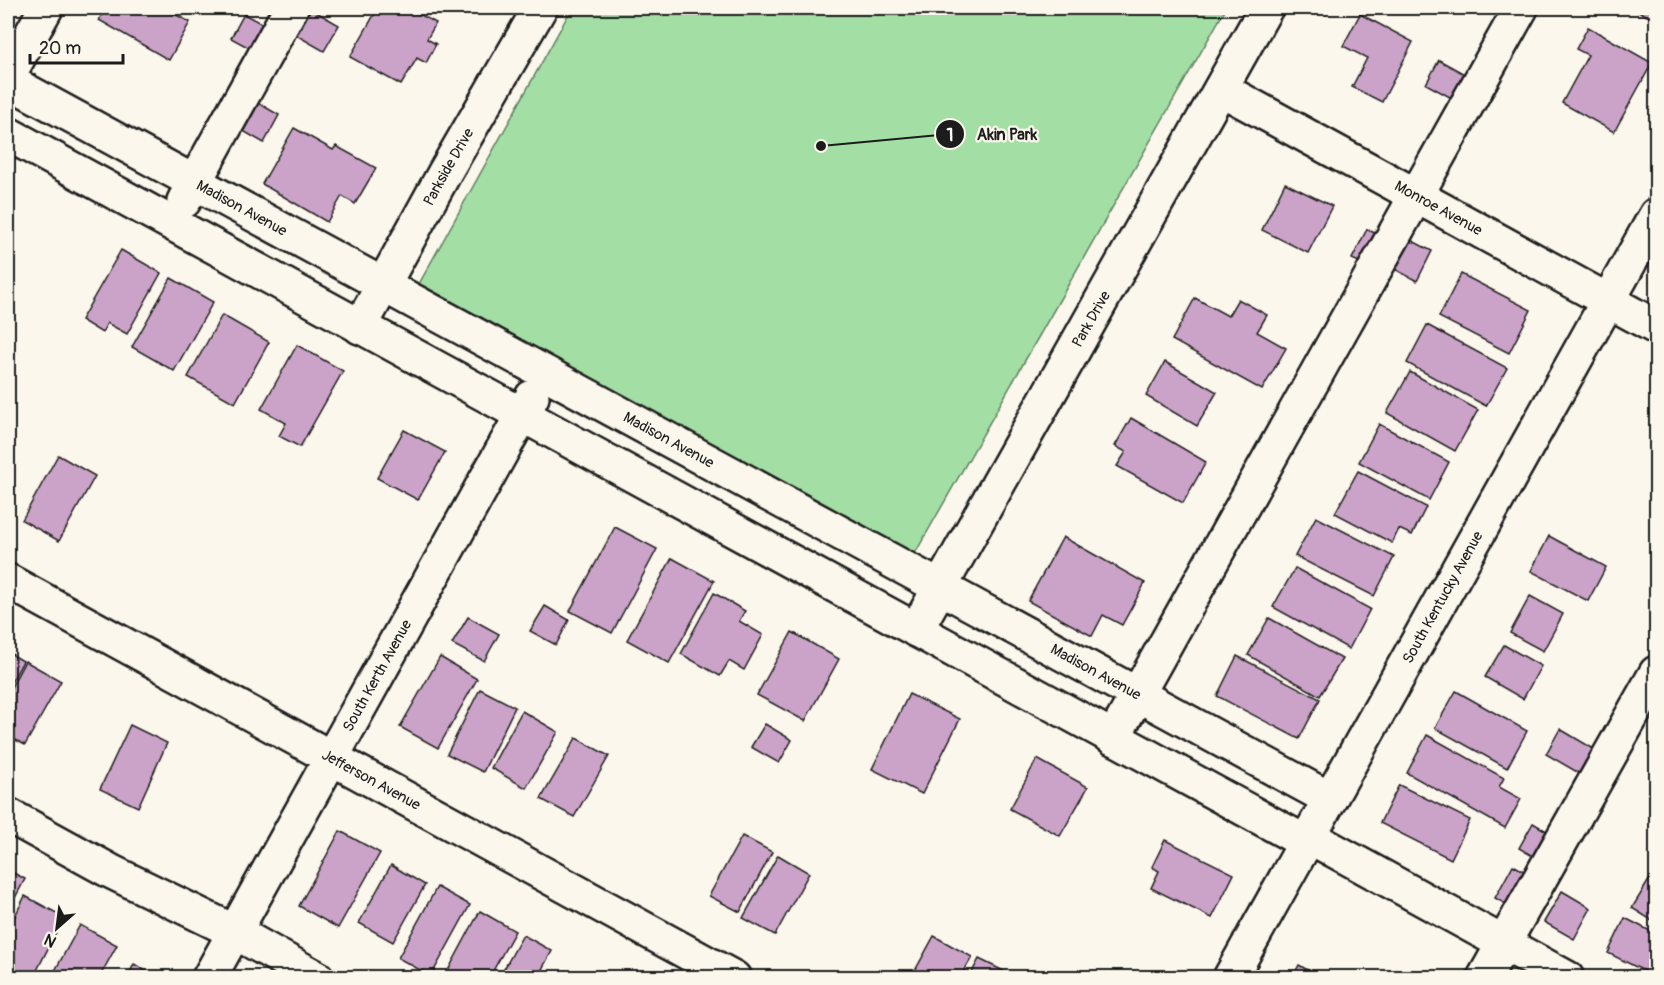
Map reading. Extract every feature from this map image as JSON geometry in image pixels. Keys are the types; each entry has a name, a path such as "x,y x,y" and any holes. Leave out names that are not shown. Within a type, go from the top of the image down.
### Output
{"street":[{"path":"8,76 46,8"},
{"path":"171,223 291,8"},
{"name":"Parkside Drive","path":"360,327 540,8"},
{"name":"Park Drive","path":"916,630 1266,8"},
{"path":"1113,738 1521,8"},
{"name":"Madison Avenue","path":"8,81 1330,799"},
{"name":"Monroe Avenue","path":"1221,89 1656,327"},
{"path":"8,134 1113,738 1567,978"},
{"name":"South Kentucky Avenue","path":"1230,978 1656,215"},
{"name":"South Kerth Avenue","path":"209,978 545,374"},
{"name":"Jefferson Avenue","path":"8,581 734,978"},
{"path":"1484,978 1555,856 1656,673"},
{"path":"8,815 110,871 234,932 316,978"}],"green space":[{"path":"572,8 1226,8 913,557 419,284"}],"building":[{"path":"106,8 163,8 190,22 169,60 99,20"},
{"path":"378,8 408,8 436,23 427,39 436,44 426,63 417,58 401,85 350,57"},
{"path":"428,8 450,8 446,16"},
{"path":"1633,8 1656,8 1656,21"},
{"path":"311,9 339,25 324,51 296,35"},
{"path":"244,14 268,27 255,51 231,38"},
{"path":"1360,14 1413,42 1382,102 1352,87 1367,58 1343,46"},
{"path":"1588,27 1652,63 1614,132 1562,103 1588,55 1576,49"},
{"path":"1439,60 1470,77 1457,101 1426,84"},
{"path":"253,100 279,115 264,143 238,128"},
{"path":"294,128 333,150 336,146 376,168 355,204 342,196 327,222 262,184"},
{"path":"1285,183 1332,206 1308,253 1262,230"},
{"path":"1367,229 1384,238 1370,267 1352,259"},
{"path":"1403,236 1432,251 1417,281 1387,265"},
{"path":"121,250 161,273 127,334 107,323 102,333 81,320"},
{"path":"1461,274 1531,310 1509,353 1439,317"},
{"path":"171,278 213,302 174,371 132,347"},
{"path":"1195,298 1228,316 1238,299 1267,315 1257,332 1286,348 1262,390 1172,340"},
{"path":"222,315 269,342 235,403 188,377"},
{"path":"1427,325 1507,368 1486,406 1407,363"},
{"path":"297,345 343,371 300,447 279,436 286,423 261,409"},
{"path":"1165,362 1217,392 1197,426 1146,396"},
{"path":"1410,372 1478,410 1455,451 1387,413"},
{"path":"1131,418 1206,462 1183,503 1117,466 1126,452 1115,446"},
{"path":"1379,424 1449,462 1429,500 1359,462"},
{"path":"404,430 445,452 418,500 377,478"},
{"path":"58,455 95,476 59,541 22,520"},
{"path":"1358,471 1426,507 1412,535 1399,529 1392,543 1335,513"},
{"path":"1316,517 1394,557 1374,596 1295,556"},
{"path":"615,527 657,549 612,633 570,611"},
{"path":"1549,536 1606,567 1588,601 1531,571"},
{"path":"1063,537 1145,583 1122,625 1103,615 1092,636 1028,601"},
{"path":"672,558 714,581 669,663 627,640"},
{"path":"1295,568 1370,609 1349,649 1273,607"},
{"path":"714,593 745,611 739,621 763,635 744,670 729,661 720,676 681,654"},
{"path":"1530,596 1563,614 1543,651 1510,633"},
{"path":"545,606 569,620 556,645 530,631"},
{"path":"468,617 499,634 484,661 452,644"},
{"path":"1269,618 1342,659 1320,696 1248,655"},
{"path":"792,632 839,659 805,721 757,695"},
{"path":"1504,645 1541,666 1523,699 1485,677"},
{"path":"8,652 23,661 8,688"},
{"path":"1237,656 1320,699 1299,739 1217,696"},
{"path":"440,657 477,679 438,748 400,727"},
{"path":"25,661 61,681 25,745 8,736 8,693"},
{"path":"480,689 515,707 483,772 447,754"},
{"path":"1456,691 1527,731 1507,768 1435,728"},
{"path":"909,694 960,719 922,794 872,769"},
{"path":"522,711 558,732 526,788 491,768"},
{"path":"765,724 792,740 779,763 751,747"},
{"path":"130,725 167,743 138,807 100,789"},
{"path":"1560,729 1599,752 1584,776 1546,754"},
{"path":"1427,735 1504,778 1499,787 1521,799 1505,828 1407,773"},
{"path":"576,738 609,756 574,817 541,799"},
{"path":"1037,759 1088,787 1060,836 1010,809"},
{"path":"1399,785 1470,820 1451,859 1380,823"},
{"path":"1533,823 1560,839 1546,864 1519,848"},
{"path":"340,831 380,853 338,928 299,906"},
{"path":"742,836 772,852 740,912 709,896"},
{"path":"1165,840 1234,874 1212,918 1151,888 1159,871 1152,867"},
{"path":"778,855 809,873 775,935 743,918"},
{"path":"391,865 425,885 393,942 359,923"},
{"path":"1513,865 1538,879 1520,912 1495,898"},
{"path":"8,870 25,879 8,911"},
{"path":"1654,872 1656,874 1656,923 1632,908"},
{"path":"437,887 470,905 431,976 398,958"},
{"path":"1562,891 1591,908 1574,939 1544,922"},
{"path":"25,896 64,917 33,978 8,978 8,930"},
{"path":"480,911 515,931 489,978 444,978"},
{"path":"1625,918 1656,934 1656,977 1608,953"},
{"path":"80,925 117,945 99,978 51,978"},
{"path":"523,935 552,951 537,978 499,978"},
{"path":"934,936 972,957 960,978 911,978"},
{"path":"979,959 1016,977 969,978"},
{"path":"134,964 158,978 127,978"},
{"path":"1299,965 1321,978 1292,978"}],"place":[{"name":"Akin Park","path":"821,146"}]}
